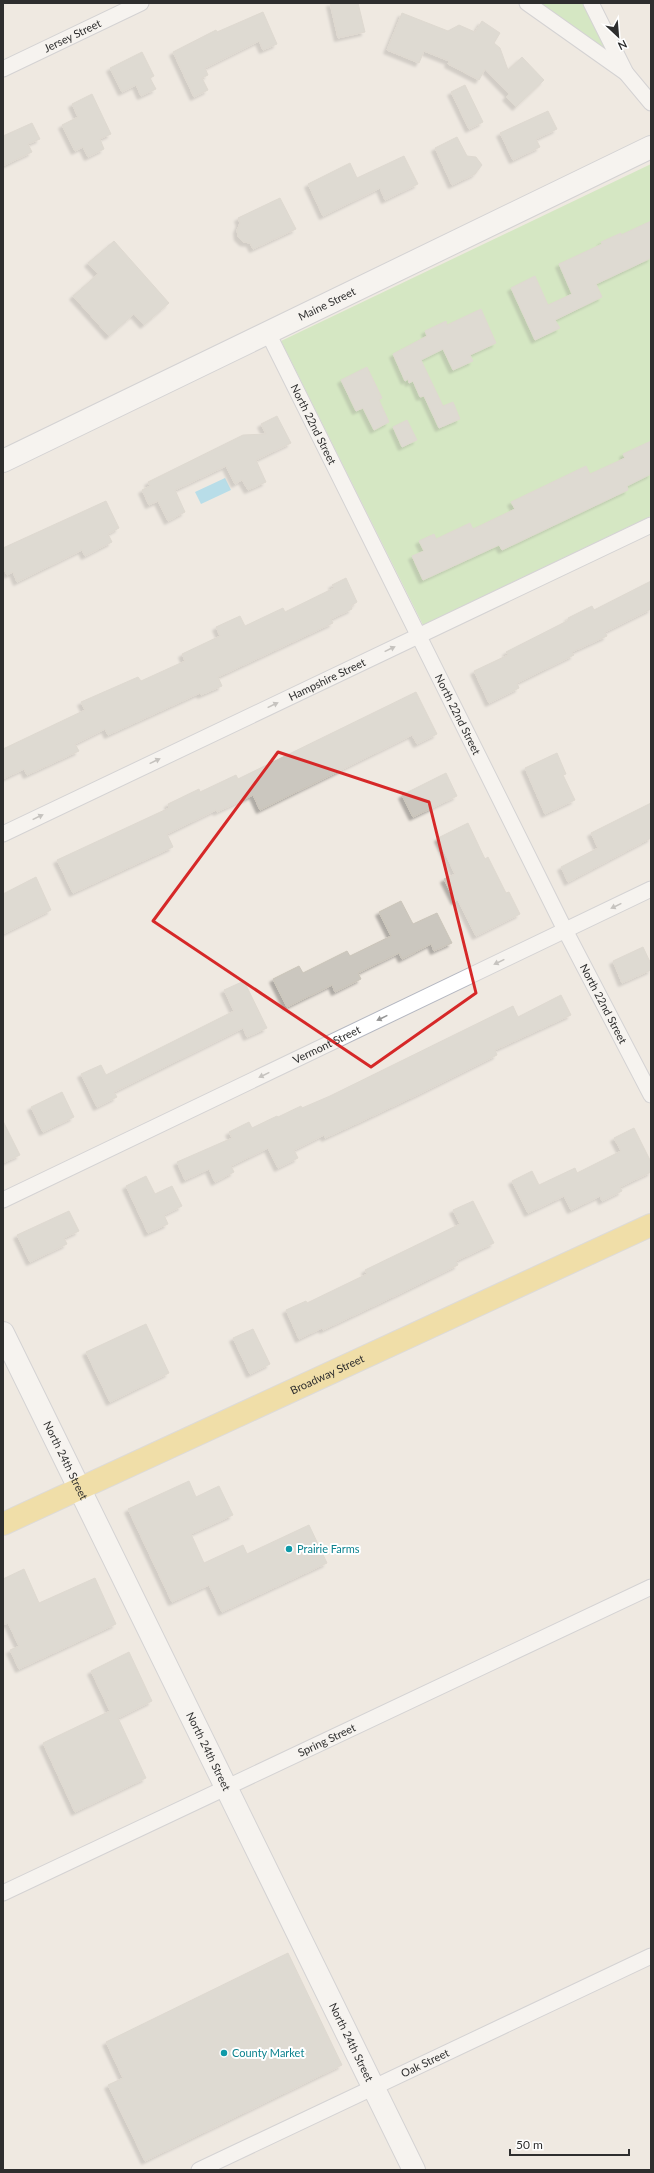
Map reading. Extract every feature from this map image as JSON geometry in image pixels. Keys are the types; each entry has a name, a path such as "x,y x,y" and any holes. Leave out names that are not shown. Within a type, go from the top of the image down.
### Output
{"main road":[{"name":"Maine Street","path":"3,461 651,147"},
{"name":"Broadway Street","path":"3,1524 651,1225"},
{"name":"North 24th Street","path":"3,1333 414,2170"}],"street":[{"name":"Jersey Street","path":"3,68 141,3"},
{"path":"527,3 626,72"},
{"path":"591,3 626,72 651,103"},
{"name":"North 22nd Street","path":"268,333 565,930 651,1095"},
{"name":"Hampshire Street","path":"3,834 651,525"},
{"name":"Vermont Street","path":"3,1200 651,889"},
{"name":"Spring Street","path":"3,1893 651,1587"},
{"name":"Oak Street","path":"199,2170 651,1956"}],"highlighted area":[{"path":"278,752 429,802 476,993 371,1067 153,921"}],"green space":[{"path":"531,3 589,3 620,67"},
{"path":"651,164 651,516 423,625 281,341"}],"water":[{"path":"225,478 231,490 201,504 195,492"}],"building":[{"path":"330,3 358,3 365,32 338,38"},
{"path":"263,12 277,44 263,50 259,41 205,68 208,75 202,78 208,90 194,97 173,52 216,30 217,32"},
{"path":"402,13 448,31 459,25 475,32 482,21 500,33 494,43 500,48 508,70 522,57 544,80 516,107 506,97 509,94 485,69 479,80 448,64 449,61 424,51 419,63 387,50"},
{"path":"142,52 154,76 150,78 156,89 141,96 136,85 122,92 110,68"},
{"path":"465,85 483,122 469,129 451,92"},
{"path":"92,94 111,134 100,139 104,149 88,157 83,147 75,151 62,125 78,117 72,104"},
{"path":"548,111 557,129 536,139 540,147 513,160 500,133"},
{"path":"32,123 40,139 28,144 32,152 3,166 3,136"},
{"path":"457,137 467,156 476,157 482,165 475,174 452,185 435,148"},
{"path":"404,156 418,184 385,200 380,188 323,216 308,184 350,163 357,178"},
{"path":"280,198 296,229 253,249 250,243 243,242 238,237 237,230 240,223 238,218"},
{"path":"651,221 651,258 596,284 602,297 555,320 560,328 535,340 511,288 535,276 548,305 572,294 559,264 602,244 601,242 621,233 621,235"},
{"path":"114,241 169,303 144,325 134,314 109,336 73,296 98,274 88,263"},
{"path":"481,309 496,343 470,355 473,361 453,370 443,349 421,360 443,406 453,402 460,419 439,428 424,396 420,397 413,381 409,383 408,379 405,381 393,354 427,336 425,331 446,321 447,325"},
{"path":"367,367 382,398 379,400 389,422 374,430 363,408 356,411 341,380"},
{"path":"277,416 291,443 256,460 266,482 248,490 242,480 235,484 226,466 175,490 185,512 168,521 158,501 149,505 142,490 150,486 148,482 243,435 266,434 261,424"},
{"path":"407,420 417,440 402,447 393,427"},
{"path":"651,441 651,474 627,486 628,490 502,550 499,545 423,580 412,556 424,551 419,541 434,534 436,539 470,523 473,529 515,509 511,502 586,466 590,474 625,458 623,454"},
{"path":"106,501 119,528 108,534 112,542 85,556 82,550 17,582 13,572 7,575 3,567 3,548"},
{"path":"346,578 357,602 351,606 352,609 331,619 333,623 218,677 222,686 201,695 200,693 108,735 105,729 75,744 79,751 27,775 24,769 3,779 3,749 85,710 81,702 138,677 141,681 185,661 182,654 220,636 216,627 240,616 245,626 283,608 285,612 334,588 332,585"},
{"path":"651,581 651,609 605,632 607,636 572,652 574,655 517,683 519,688 489,703 474,671 508,655 506,652 569,620 568,618 592,606 594,610"},
{"path":"416,692 437,734 417,744 412,735 260,810 253,795 217,812 216,810 167,834 173,847 73,893 57,860 169,808 168,804 199,789 200,792 236,775 238,779"},
{"path":"557,753 566,774 563,775 575,800 545,814 525,768"},
{"path":"446,773 457,796 413,817 402,795"},
{"path":"651,803 651,838 568,882 561,867 598,848 591,833"},
{"path":"468,823 485,859 488,857 506,893 509,892 520,914 476,936 458,900 455,901 444,879 455,874 438,838"},
{"path":"36,877 51,910 3,934 3,894"},
{"path":"401,901 413,924 437,913 452,943 434,951 431,944 402,959 399,953 358,973 361,979 335,992 332,985 287,1007 273,979 299,966 303,973 347,951 350,956 391,936 379,912"},
{"path":"643,947 651,964 651,970 622,983 613,961"},
{"path":"244,981 267,1028 247,1037 243,1028 114,1092 117,1097 97,1107 81,1074 101,1065 106,1075 234,1011 224,990"},
{"path":"561,995 571,1015 495,1050 497,1055 419,1094 325,1138 324,1135 294,1150 298,1158 278,1168 268,1148 231,1166 234,1172 215,1182 209,1169 185,1180 177,1162 232,1138 229,1132 249,1122 252,1128 301,1106 302,1108 330,1096 513,1006 518,1017"},
{"path":"62,1092 74,1117 43,1132 31,1107"},
{"path":"3,1121 20,1155 3,1163"},
{"path":"634,1128 651,1162 651,1172 620,1187 622,1191 602,1201 600,1196 571,1210 564,1196 528,1213 512,1181 532,1171 539,1185 575,1168 577,1173 621,1151 614,1138"},
{"path":"146,1176 155,1194 172,1186 182,1206 164,1215 168,1224 148,1233 126,1186"},
{"path":"473,1201 494,1243 456,1261 458,1265 323,1330 322,1328 299,1339 286,1310 306,1301 307,1303 367,1274 365,1270 460,1224 453,1210"},
{"path":"69,1211 79,1231 64,1238 67,1244 30,1262 17,1235"},
{"path":"146,1324 169,1373 110,1402 86,1352"},
{"path":"253,1329 270,1364 250,1374 233,1338"},
{"name":"Prairie Farms","path":"189,1481 196,1497 219,1486 233,1515 191,1534 204,1563 243,1545 247,1554 309,1525 327,1563 222,1612 209,1585 172,1602 128,1509"},
{"path":"24,1569 39,1603 95,1578 116,1624 19,1669 10,1650 19,1646 8,1623 3,1625 3,1579"},
{"path":"129,1652 152,1701 118,1718 146,1778 75,1812 43,1743 110,1711 91,1671"},
{"name":"County Market","path":"288,1953 342,2065 145,2161 108,2085 123,2078 106,2042"}],"place":[{"name":"Prairie Farms","path":"289,1549"},
{"name":"County Market","path":"224,2053"}]}
